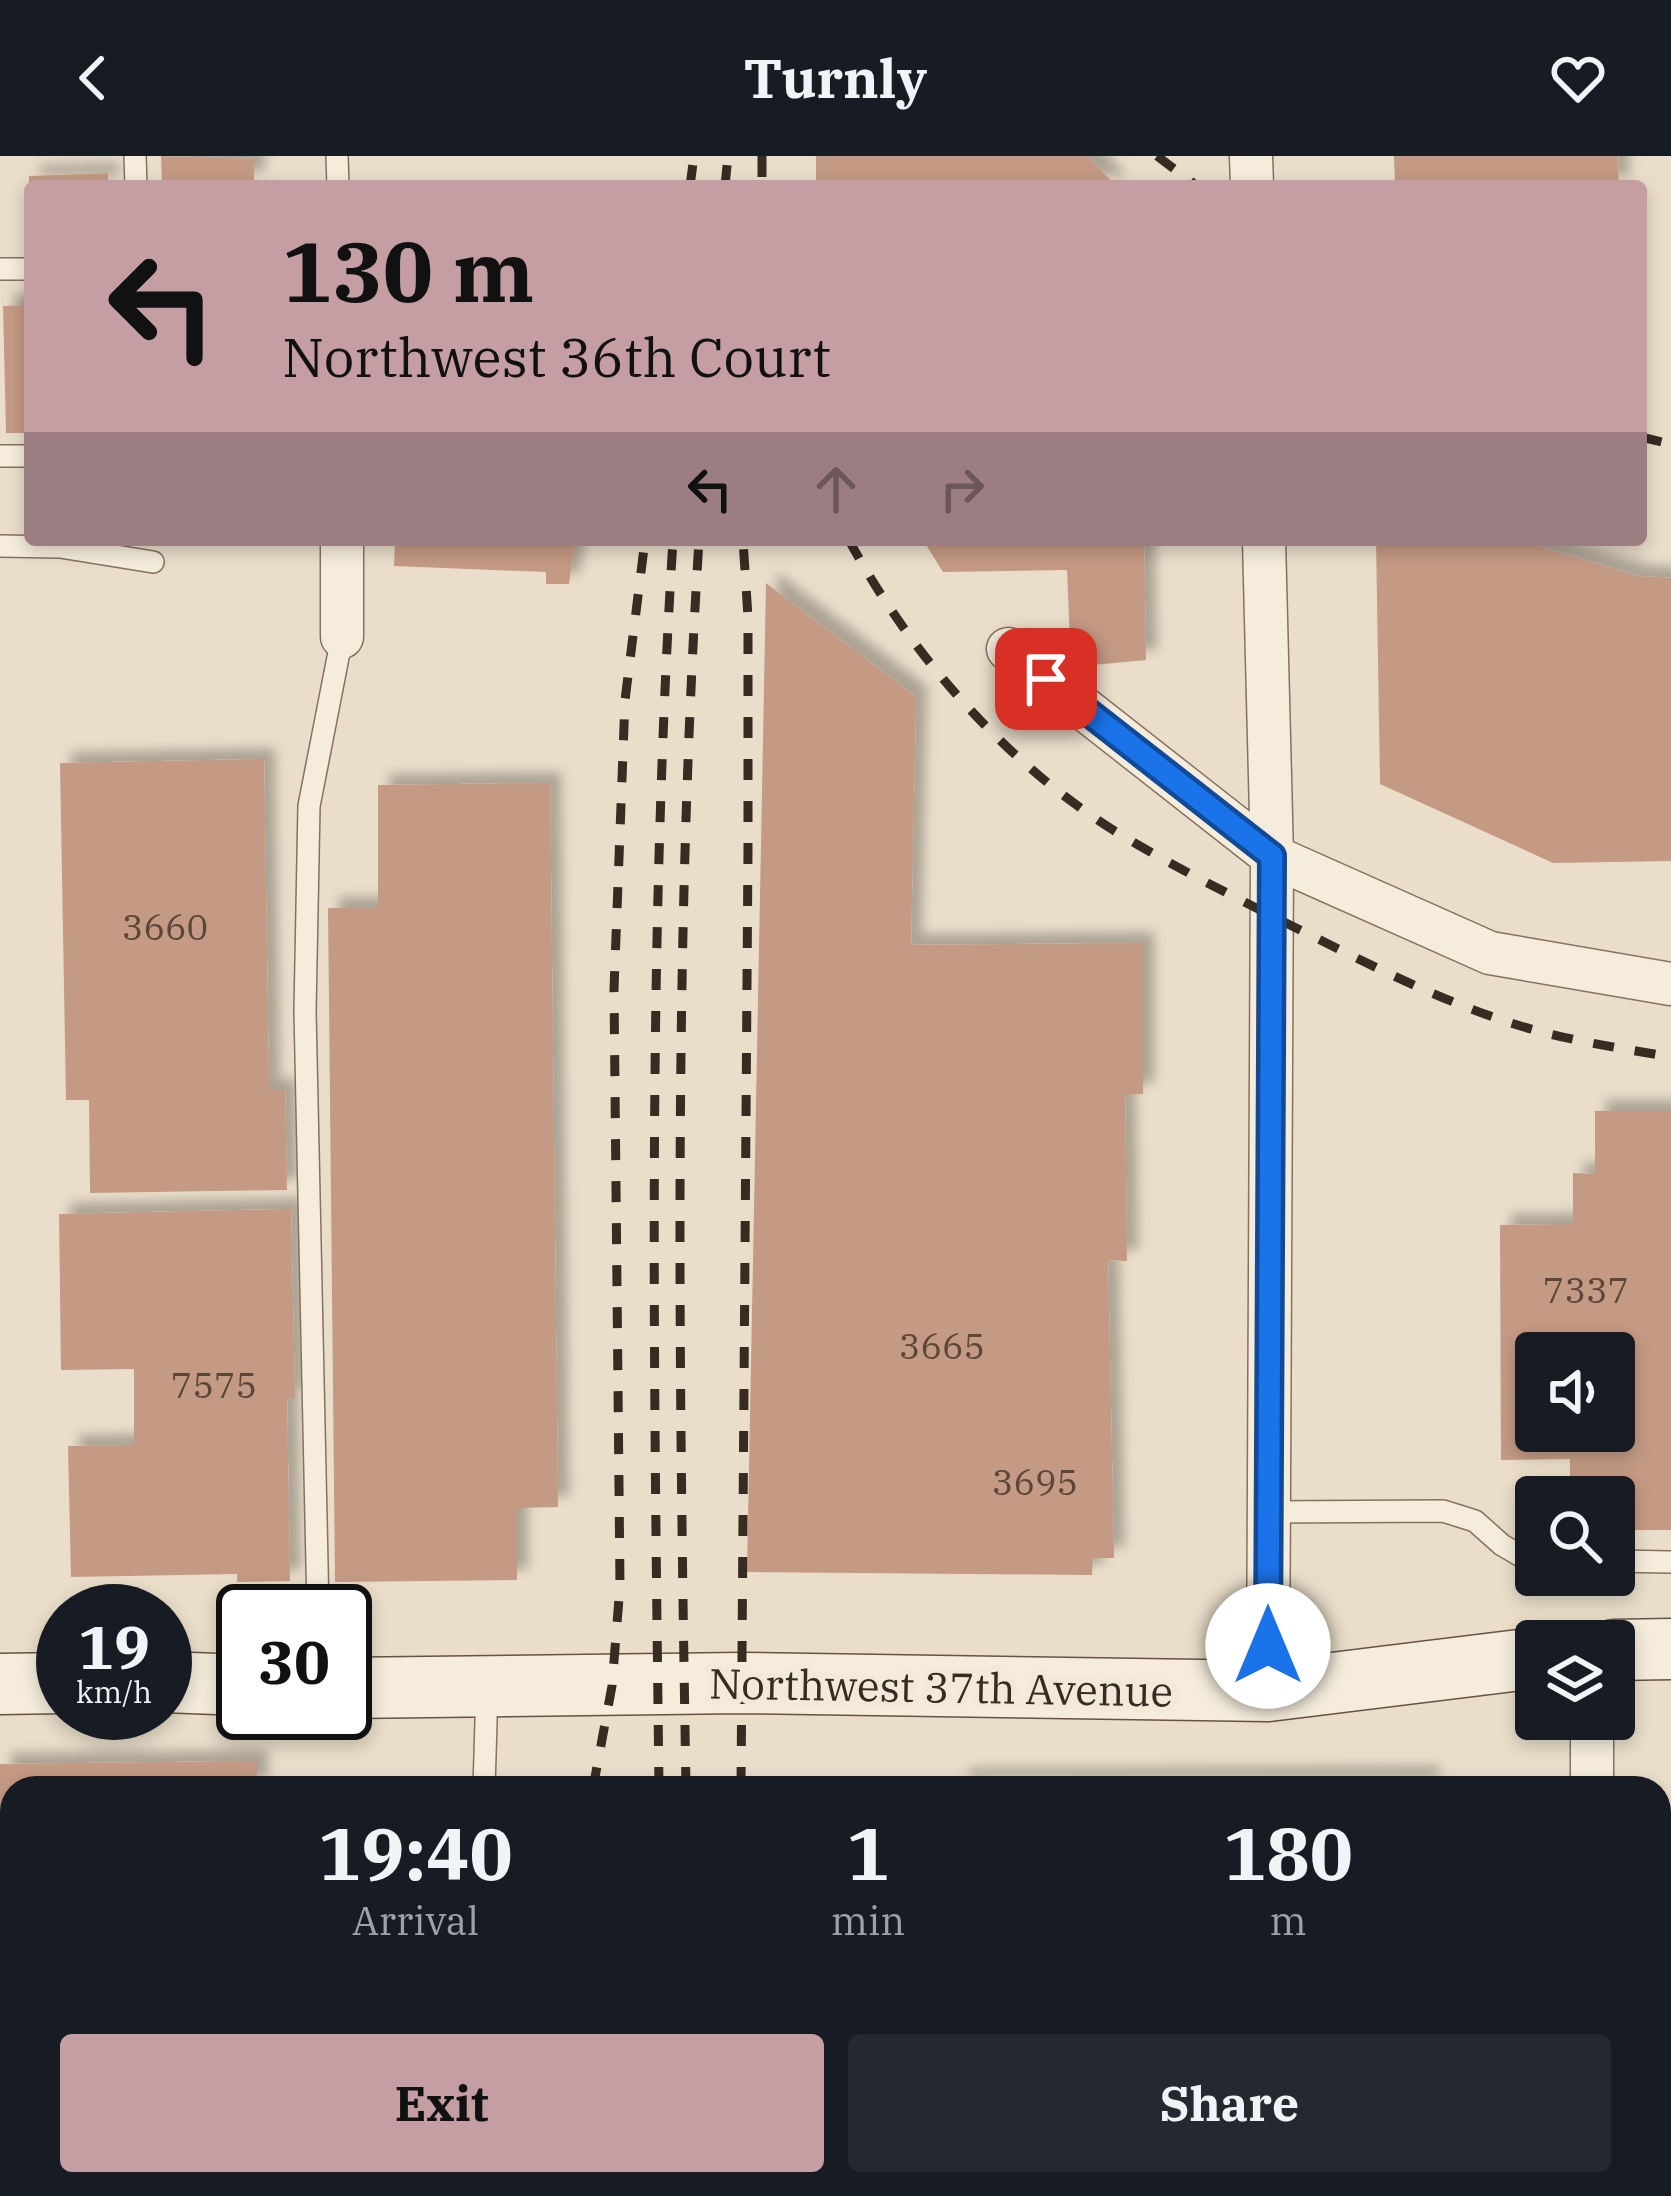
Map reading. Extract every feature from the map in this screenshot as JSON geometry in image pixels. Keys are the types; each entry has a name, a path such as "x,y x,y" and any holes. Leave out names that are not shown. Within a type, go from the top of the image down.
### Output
{"street":[{"path":"342,546 342,637"},
{"path":"1264,546 1272,856 1268,1691"},
{"path":"1008,649 1272,856 1490,953 1671,984"},
{"path":"1635,1650 1671,1649"},
{"name":"Northwest 37th Avenue","path":"372,1688 741,1683 1268,1691 1515,1661"},
{"path":"0,1684 36,1683"},
{"path":"1592,1740 1592,1776"}],"lane":[{"path":"0,546 60,547 153,562"},
{"path":"317,1584 305,1034 308,829 342,637"},
{"path":"1269,1512 1443,1510 1475,1521 1515,1553"},
{"path":"1635,1561 1671,1562"},
{"path":"484,1776 487,1687"}],"building":[{"path":"161,156 254,159 254,180 162,180"},
{"path":"816,156 1088,156 1110,180 816,180"},
{"path":"1394,156 1618,156 1619,180 1395,180"},
{"path":"108,173 108,180 29,180 29,176"},
{"path":"24,305 24,433 6,433 3,306"},
{"path":"395,546 574,546 569,584 546,584 546,572 394,566"},
{"path":"927,546 1144,546 1146,660 1071,667 1067,570 943,572"},
{"path":"1376,546 1541,546 1638,576 1671,578 1671,861 1553,863 1380,784"},
{"path":"766,583 916,697 911,945 1143,943 1143,1094 1125,1095 1127,1261 1108,1260 1114,1558 1093,1558 1092,1575 747,1572"},
{"path":"264,759 269,1090 285,1090 287,1190 90,1193 89,1100 66,1100 60,763"},
{"path":"550,783 558,1507 517,1508 517,1580 335,1582 328,908 378,908 378,785"},
{"path":"1595,1111 1671,1111 1671,1530 1635,1530 1635,1476 1570,1476 1570,1459 1501,1460 1500,1225 1573,1224 1573,1173 1595,1174"},
{"path":"291,1209 295,1399 287,1398 290,1581 237,1582 237,1574 71,1577 68,1446 134,1445 134,1369 61,1370 59,1214"},
{"path":"257,1761 257,1776 0,1776 0,1764"}],"railway":[{"path":"691,180 694,156"},
{"path":"726,180 728,156"},
{"path":"762,156 762,180"},
{"path":"1157,156 1189,180"},
{"path":"1647,438 1671,444"},
{"path":"595,1776 612,1686 620,1586 614,989 625,700 644,546"},
{"path":"659,1776 656,1008 673,546"},
{"path":"686,1776 682,1008 699,546"},
{"path":"741,1776 748,849 743,546"},
{"path":"852,546 900,623 962,700 1032,770 1110,828 1241,900 1447,999 1544,1032 1671,1057"}],"route":[{"path":"1046,679 1272,856 1268,1646"}]}
